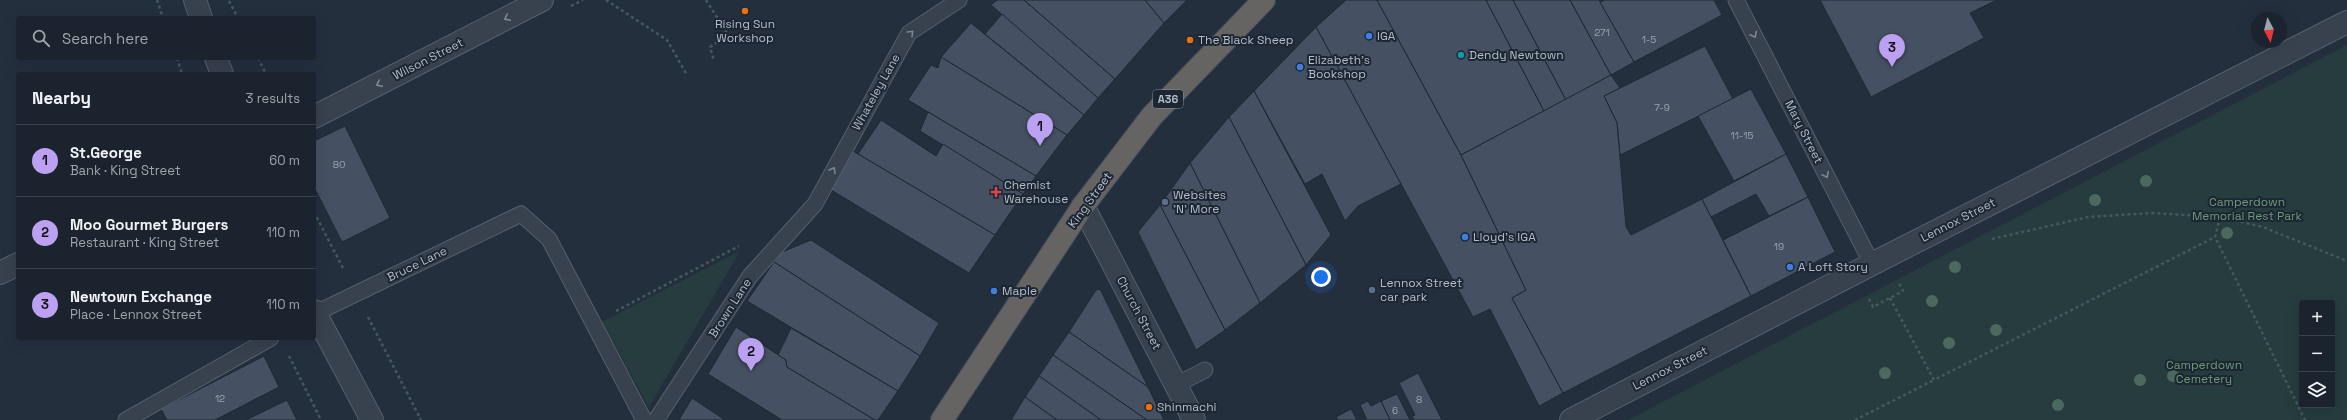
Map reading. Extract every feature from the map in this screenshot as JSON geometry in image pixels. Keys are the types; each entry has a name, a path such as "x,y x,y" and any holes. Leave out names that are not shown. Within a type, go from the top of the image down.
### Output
{"highway":[{"name":"King Street","path":"942,420 1083,206 1152,116 1264,0"}],"street":[{"path":"195,0 200,16"},
{"name":"Wilson Street","path":"316,117 542,0"},
{"name":"Lennox Street","path":"1571,420 1872,264 2347,22"},
{"path":"217,60 221,72"},
{"name":"Church Street","path":"1083,206 1194,420"},
{"path":"0,273 16,265"},
{"path":"316,317 372,420"}],"lane":[{"name":"Whateley Lane","path":"815,204 909,33 959,0"},
{"name":"Mary Street","path":"1736,0 1872,264"},
{"name":"Brown Lane","path":"656,420 750,276 815,204"},
{"name":"Bruce Lane","path":"316,312 521,214 550,239 594,323"},
{"path":"594,323 644,420"},
{"path":"126,420 267,340"},
{"path":"1176,385 1205,370"}],"path":[{"path":"157,0 162,16"},
{"path":"229,0 237,16"},
{"path":"606,0 667,40 687,75"},
{"path":"706,0 728,35 710,47 714,61"},
{"path":"177,60 181,72"},
{"path":"259,60 265,72"},
{"path":"1989,240 2088,217 2152,213 2220,217 2263,227 2347,261"},
{"path":"2220,217 2215,237 2305,420"},
{"path":"1855,420 2215,237"},
{"path":"594,323 742,244"},
{"path":"1873,307 1903,291"},
{"path":"1890,298 1934,380"},
{"path":"286,352 321,420"}],"green space":[{"name":"Camperdown Memorial Rest Park","path":"2347,45 2347,420 1628,420"},
{"path":"740,251 649,407 602,322"}],"building":[{"path":"997,0 1024,0 1115,79 1098,98 991,5"},
{"path":"1024,0 1145,0 1164,23 1115,79"},
{"path":"1145,0 1187,0 1164,23"},
{"name":"Lloyd's IGA","path":"1346,0 1377,0 1461,155 1526,290 1512,298 1563,393 1539,406 1490,309 1473,317 1316,27"},
{"name":"Dendy Newtown","path":"1377,0 1486,0 1544,111 1461,155"},
{"path":"1486,0 1513,0 1566,100 1544,111"},
{"path":"1513,0 1570,0 1611,75 1566,100"},
{"path":"1570,0 1599,0 1634,62 1611,75"},
{"path":"1605,0 1714,0 1722,15 1634,62 1600,2"},
{"path":"1820,0 1997,0 1970,13 1984,38 1871,97"},
{"path":"1002,14 1098,98 1084,115 985,34"},
{"path":"971,23 1084,115 1067,135 941,57"},
{"path":"1316,27 1401,184 1358,206 1345,221 1322,174 1305,184 1254,91"},
{"path":"1705,46 1733,99 1620,155 1617,123 1604,96"},
{"path":"941,57 1067,135 1036,176 908,100 931,65 938,68"},
{"path":"1611,75 1620,88 1604,96 1617,123 1626,227 1631,235 1702,199 1751,296 1563,393 1512,298 1526,290 1461,155"},
{"path":"1751,89 1786,154 1734,181 1698,116"},
{"path":"1254,91 1331,235 1306,265 1229,117"},
{"path":"928,112 1036,176 1023,194 920,131"},
{"path":"1229,117 1306,265 1260,303 1190,163"},
{"path":"881,120 936,156 943,144 1023,194 995,235 858,154"},
{"path":"345,126 390,218 342,242 316,191 316,140"},
{"path":"853,151 995,235 969,273 831,190"},
{"path":"1786,154 1808,197 1769,216 1756,194 1711,217 1702,199"},
{"path":"1190,163 1260,303 1225,330 1160,205"},
{"path":"1808,197 1835,252 1751,296 1723,240"},
{"path":"1160,205 1225,330 1196,350 1138,232"},
{"path":"811,240 939,323 920,356 774,262 782,252"},
{"path":"774,262 920,356 898,391 747,301"},
{"path":"1100,289 1148,387 1069,332 1096,290"},
{"path":"736,327 786,360 787,367 875,420 782,420 708,374"},
{"path":"791,328 898,391 878,420 875,420 787,367 786,360 778,355"},
{"path":"1069,332 1148,387 1164,420 1147,420 1053,355"},
{"path":"1053,355 1147,420 1101,420 1039,376"},
{"path":"264,356 279,387 215,420 167,420 161,409"},
{"path":"1418,373 1442,420 1414,420 1412,416 1415,415 1399,383"},
{"path":"1039,376 1101,420 1057,420 1025,397"},
{"path":"1397,394 1410,420 1390,420 1381,401"},
{"path":"1025,397 1057,420 1011,420"},
{"path":"692,398 725,420 679,420"},
{"path":"287,400 297,420 246,420"},
{"path":"1368,401 1371,406 1381,401 1390,420 1367,420 1360,405"},
{"path":"1351,409 1357,420 1338,420 1336,417"}],"place":[{"name":"Rising Sun Workshop","path":"745,11"},
{"name":"IGA","path":"1369,36"},
{"name":"The Black Sheep","path":"1190,40"},
{"name":"Dendy Newtown","path":"1461,55"},
{"name":"Elizabeth's Bookshop","path":"1300,67"},
{"name":"Newtown Exchange","path":"1892,67"},
{"name":"St.George","path":"1040,146"},
{"name":"Chemist Warehouse","path":"996,192"},
{"name":"Websites 'N' More","path":"1165,202"},
{"name":"Lloyd's IGA","path":"1465,237"},
{"name":"A Loft Story","path":"1790,267"},
{"name":"Lennox Street car park","path":"1372,290"},
{"name":"Maple","path":"994,291"},
{"name":"Moo Gourmet Burgers","path":"751,371"},
{"name":"Shinmachi","path":"1149,407"}],"park label":[{"name":"Camperdown Cemetery","path":"2204,372"}]}
